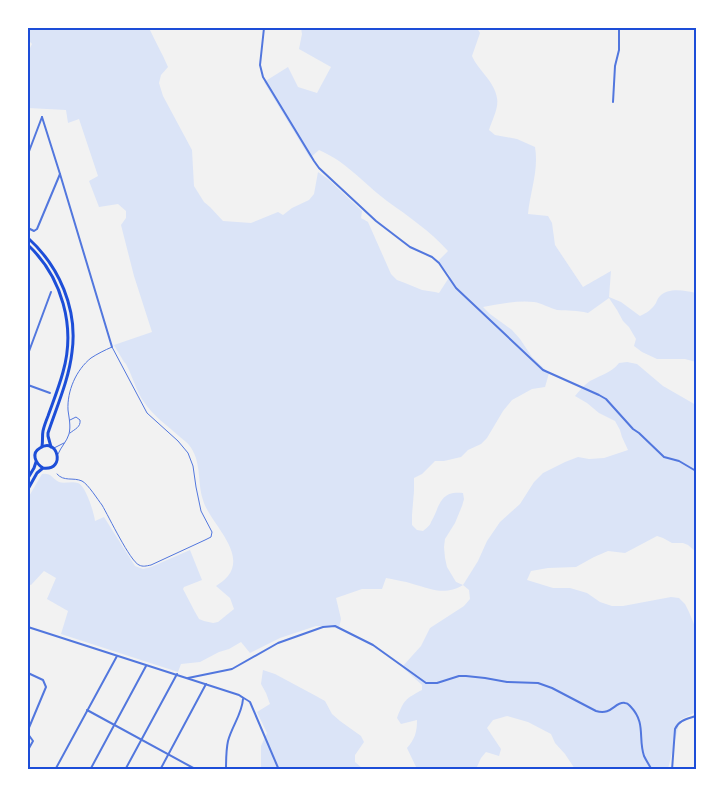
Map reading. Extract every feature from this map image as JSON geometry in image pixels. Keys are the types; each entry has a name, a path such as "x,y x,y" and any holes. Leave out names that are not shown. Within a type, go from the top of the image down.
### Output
{"main road":[{"path":"28,238 50,264 62,285 68,300 73,333 68,373 48,433 52,447 58,456 57,461 48,468 42,468 36,461"},
{"path":"28,245 47,268 58,288 65,310 68,333 63,372 43,430 42,446"},
{"path":"28,478 34,468 38,449 42,446 52,447"},
{"path":"28,489 42,468"}],"street":[{"path":"264,28 260,65 263,77 319,168 376,221 410,247 432,257 439,263 456,288 543,370 599,394 664,457 678,461 696,470"},
{"path":"612,102 615,66 619,50 619,28"},
{"path":"28,154 42,117 112,347"},
{"path":"28,228 34,231 37,229 60,174"},
{"path":"28,354 51,292"},
{"path":"28,385 50,393"},
{"path":"28,626 247,699 250,702 279,770"},
{"path":"188,678 232,669 278,643 324,627 335,626 373,645 426,683 437,683 459,676 507,682 538,683 603,713 610,711 620,703 625,703 636,712 639,719 644,756 652,770"},
{"path":"55,770 117,656"},
{"path":"90,770 147,665"},
{"path":"28,673 44,680 46,687 28,730"},
{"path":"125,770 176,674"},
{"path":"160,770 206,684"},
{"path":"226,770 228,742 242,708 243,699"},
{"path":"87,710 198,770"},
{"path":"672,770 678,724 681,721 696,716"},
{"path":"28,734 33,741 28,750"}],"lane":[{"path":"57,474 61,478 80,480 85,484 101,504 131,557 138,565 144,567 150,565 212,535 211,528 201,512 193,466 188,453 178,441 146,413 112,347 92,358 79,372 73,383 69,396 69,433 58,456"},
{"path":"69,433 78,427 80,423 79,418 76,417 70,420"},
{"path":"52,447 64,442"}],"shaded area":[{"path":"28,28 149,28 168,67 161,75 159,83 163,96 192,150 194,186 204,202 223,221 251,223 278,212 283,215 292,208 309,200 314,194 318,172 362,211 361,218 368,222 391,274 397,280 422,290 439,293 450,276 438,261 448,251 426,230 339,161 319,150 310,158 264,82 288,67 298,87 317,93 331,67 299,49 302,34 301,28 477,28 480,33 472,56 490,81 497,98 496,110 489,130 495,135 517,139 535,147 536,164 528,214 548,216 552,223 555,245 583,287 611,271 609,297 621,302 640,316 651,309 659,298 668,291 678,290 696,293 696,362 685,359 657,359 642,352 634,346 636,339 609,298 588,313 557,310 534,302 483,307 512,330 532,357 549,373 545,387 532,389 512,400 481,444 468,450 461,457 435,461 422,474 414,478 412,525 417,530 423,531 429,526 441,501 445,497 449,494 463,493 462,506 455,523 445,539 444,547 447,567 456,582 463,585 444,591 386,578 382,589 362,589 336,598 341,619 339,628 316,626 280,638 250,653 241,642 200,662 181,664 178,672 61,634 68,611 47,599 56,578 44,571 31,585 28,584 28,498 42,474 50,475 59,482 76,482 81,485 89,500 95,521 104,517 135,566 143,569 151,567 190,550 202,580 183,589 199,619 213,623 218,622 234,609 230,598 216,586 228,576 233,567 233,557 225,537 203,500 198,465 193,451 187,443 152,412 141,398 126,364 114,345 152,332 134,276 121,225 126,218 126,211 118,204 99,207 89,181 98,176 79,119 68,123 66,110 28,108 28,52 32,44 28,40"},
{"path":"619,363 637,364 663,386 696,405 696,552 688,545 672,543 657,536 625,553 608,551 576,567 531,571 527,580 553,588 570,588 587,593 600,602 612,606 623,606 671,597 679,598 685,604 696,629 696,712 680,720 668,769 575,769 555,743 551,734 528,722 507,716 493,720 487,728 501,749 499,756 486,752 476,769 417,769 407,748 415,735 417,720 401,724 397,718 401,707 412,696 422,690 422,685 402,667 421,646 430,628 464,606 470,599 469,590 463,585 478,561 487,541 500,522 520,504 534,482 543,473 578,457 589,459 604,458 628,450 615,421 599,413 575,396 590,381 609,372"},
{"path":"263,670 275,674 325,701 332,714 361,736 364,742 355,755 355,762 363,769 261,769 261,746 267,733 257,712 270,704 261,684"}]}
